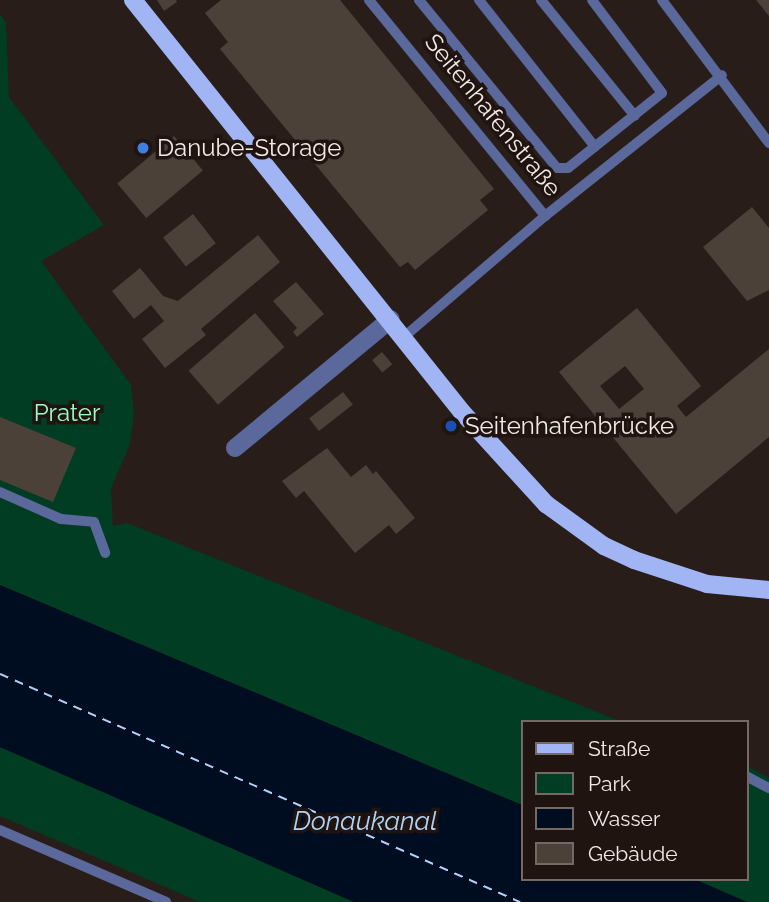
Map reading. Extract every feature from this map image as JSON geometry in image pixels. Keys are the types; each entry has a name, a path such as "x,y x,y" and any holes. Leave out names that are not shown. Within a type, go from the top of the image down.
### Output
{"main road":[{"path":"133,0 505,462 546,504 585,534 624,556 675,576 769,590"}],"street":[{"path":"235,448 391,319"}],"lane":[{"name":"Seitenhafenstraße","path":"369,0 545,216 405,336"},
{"path":"419,0 557,168 568,168 635,116 663,89 592,0"},
{"path":"479,0 596,147"},
{"path":"541,0 635,116"},
{"path":"662,0 722,75 769,143"},
{"path":"545,216 722,75"},
{"path":"0,492 61,519 94,522 106,554"},
{"path":"748,777 769,788"},
{"path":"0,830 166,902"}],"green space":[{"name":"Prater","path":"0,14 6,22 9,97 104,225 41,261 131,385 134,415 129,447 111,488 113,526 127,523 617,720 520,720 520,804 0,585"},
{"path":"0,747 354,902 200,902 0,816"},
{"path":"748,766 769,778 769,902 747,902 699,881 748,881"}],"water":[{"name":"Donaukanal","path":"0,585 520,804 520,881 699,881 747,902 354,902 0,747"}],"building":[{"path":"157,0 176,0 177,2 164,11"},
{"path":"221,0 340,0 494,189 480,200 488,210 415,270 408,262 400,267 220,49 228,42 205,13"},
{"path":"756,0 769,0 769,16"},
{"path":"174,136 203,170 146,218 117,184"},
{"path":"752,207 769,228 769,290 747,301 703,247"},
{"path":"193,214 216,243 186,267 163,237"},
{"path":"258,235 280,262 201,329 206,335 165,368 142,339 164,321 151,305 134,319 112,291 140,268 163,296 178,301"},
{"path":"296,282 324,314 297,337 293,332 297,328 273,301"},
{"path":"637,308 701,386 677,406 686,417 769,349 769,437 676,514 559,372","holes":["625,366 644,389 619,409 600,386"]},
{"path":"255,313 285,347 218,405 189,371"},
{"path":"382,352 392,364 382,373 372,360"},
{"path":"343,392 353,405 319,431 309,418"},
{"path":"0,417 76,448 53,502 0,480"},
{"path":"327,448 351,477 366,465 373,474 376,471 415,518 396,534 389,525 355,553 304,491 296,498 282,481"}],"ferry route":[{"path":"0,674 520,902"}],"place":[{"name":"Danube-Storage","path":"143,148"},
{"name":"Seitenhafenbrücke","path":"451,426"}]}
